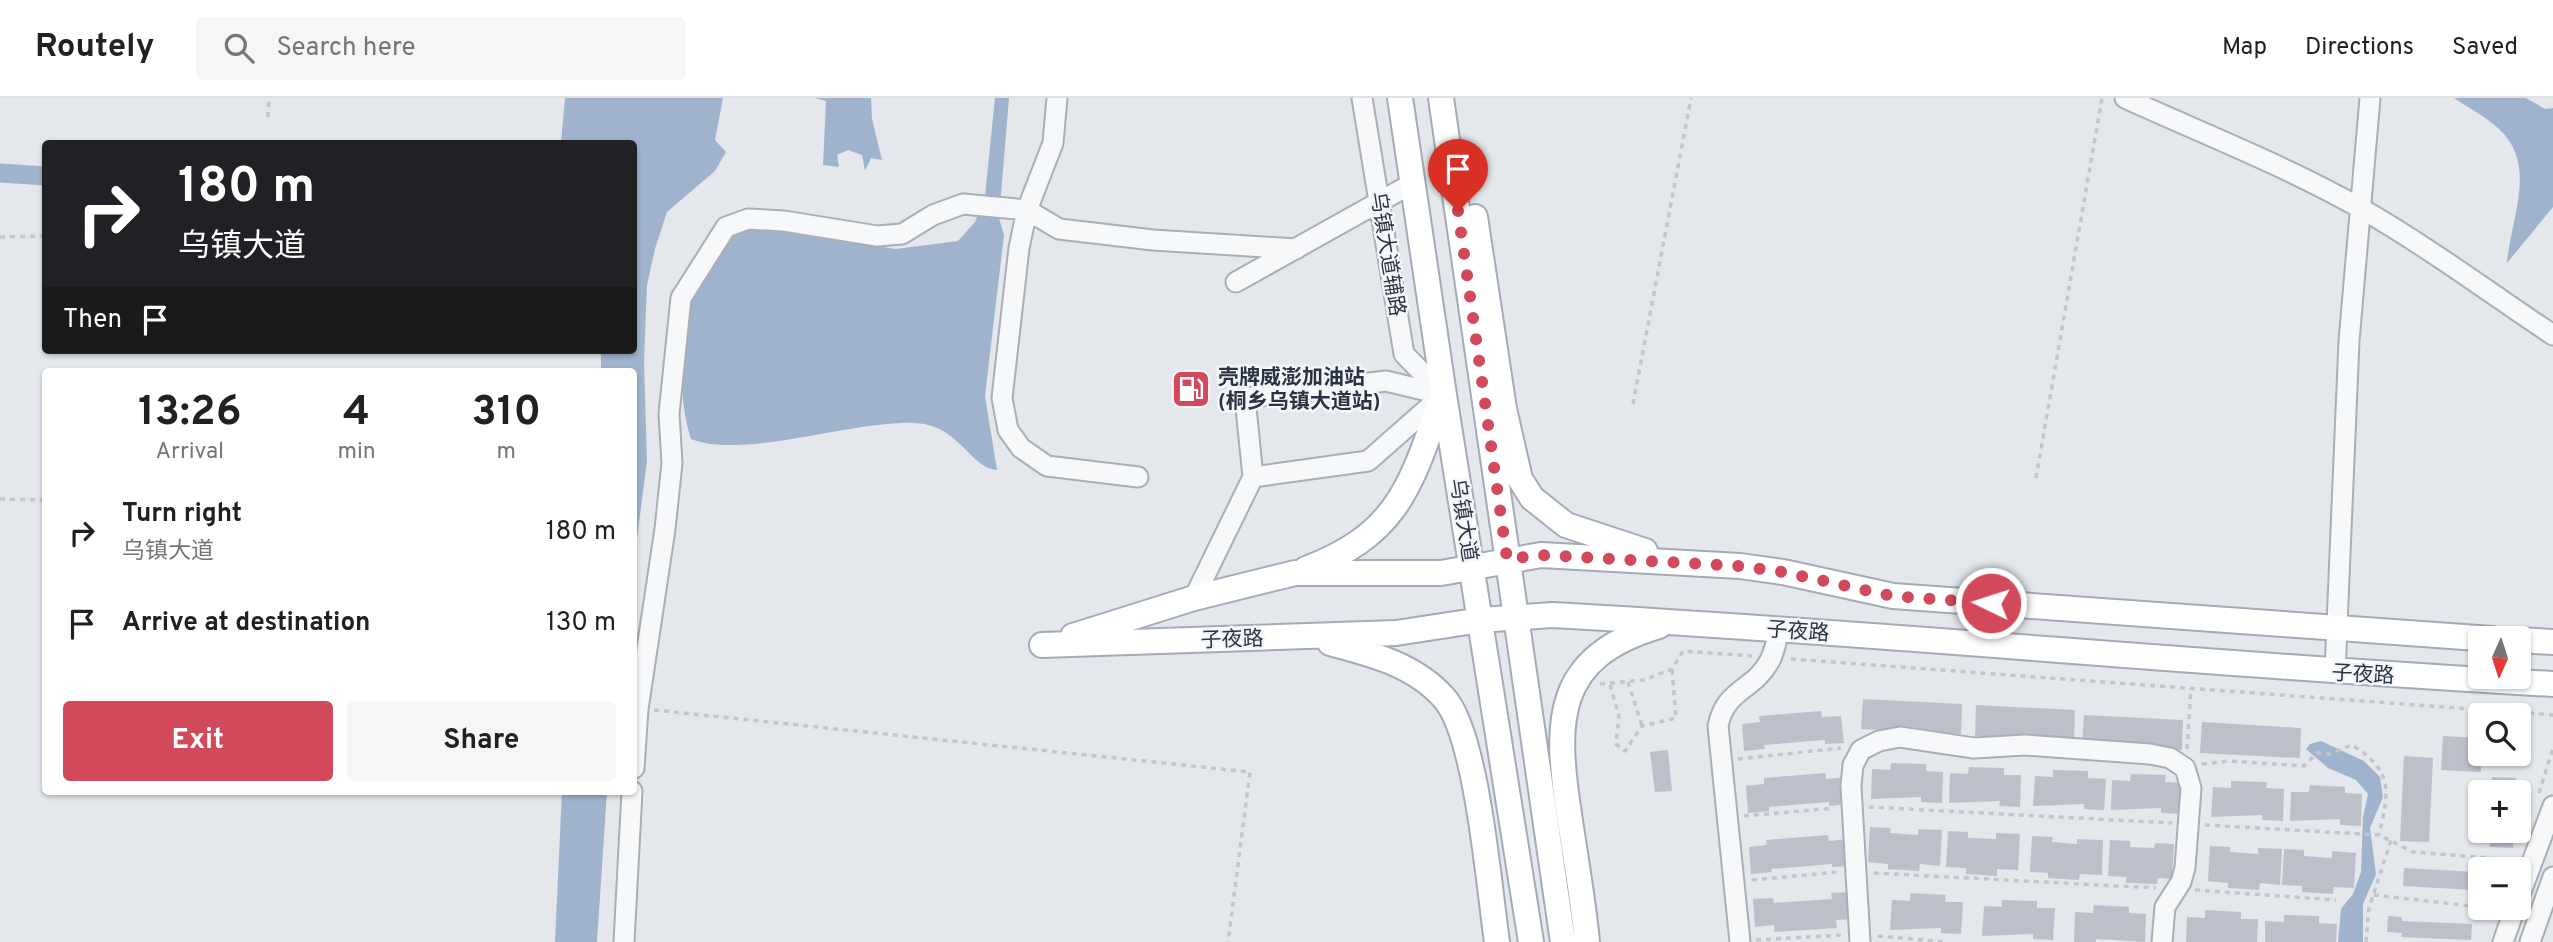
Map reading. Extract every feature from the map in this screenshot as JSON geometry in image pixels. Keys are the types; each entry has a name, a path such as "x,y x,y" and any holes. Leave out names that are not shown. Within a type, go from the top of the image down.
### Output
{"main road":[{"name":"乌镇大道","path":"1400,98 1531,942"},
{"name":"乌镇大道","path":"1441,98 1563,942"},
{"path":"1451,166 1468,192 1475,220 1504,409 1520,480 1532,498 1566,525 1690,563"},
{"path":"1295,573 1361,544 1381,525 1402,498 1414,476 1444,395"},
{"name":"子夜路","path":"2468,637 1892,596 1783,572 1690,563 1541,555 1507,559 1471,568 1414,574 1295,573 1194,598 1042,645 1396,633 1481,620 1552,615 2119,653 2335,672 2553,684"},
{"path":"1587,942 1560,737 1567,701 1576,682 1591,664 1616,645 1640,632 1670,623"},
{"path":"1306,637 1405,667 1432,686 1455,711 1464,732 1497,942"},
{"path":"2531,641 2553,642"}],"street":[{"path":"1057,98 1054,144 1027,210 1019,248 1002,398 1009,430 1021,448 1047,466 1138,477"},
{"name":"乌镇大道辅路","path":"1362,98 1405,354 1444,395"},
{"path":"2125,98 2306,180 2360,208 2419,243 2553,335"},
{"path":"2335,672 2349,341 2370,98"},
{"path":"1236,282 1413,183"},
{"path":"637,724 672,463 668,414 681,298 726,228 748,219 772,220 877,236 902,234 933,215 963,204 1027,210 1059,229 1153,240 1296,249"},
{"path":"1194,598 1252,477 1245,398 1386,380 1444,395"},
{"path":"1252,477 1368,461 1444,395"},
{"path":"1740,942 1718,726 1722,709 1736,692 1758,676 1771,657 1779,630"},
{"path":"1860,942 1853,765 1861,750 1879,741 1900,737 1974,748 2025,745 2150,754 2170,758 2185,768 2191,789 2185,868 2165,908 2162,942"},
{"path":"624,942 632,795"},
{"path":"2531,865 2553,806"},
{"path":"2530,942 2553,877"},
{"path":"2502,942 2510,920"}],"path":[{"path":"268,117 270,98"},
{"path":"1633,404 1691,98"},
{"path":"2036,478 2102,98"},
{"path":"0,237 42,236"},
{"path":"0,499 42,500"},
{"path":"1609,685 1619,716 1616,744 1625,751 1642,726 1676,718 1672,669 1683,651 2553,715"},
{"path":"1576,682 1609,685 1644,680 1672,669"},
{"path":"1628,682 1642,726"},
{"path":"2191,688 2185,768 2230,761 2304,766 2317,753 2329,754 2352,745 2382,770 2387,785 2379,835"},
{"path":"638,709 1250,772 1228,942"},
{"path":"1721,761 1840,748 1861,750"},
{"path":"1728,817 1853,806 2379,835 2413,852 2477,857"},
{"path":"2365,942 2374,895 2383,873 2384,856 2392,840"},
{"path":"1735,882 1856,871 2176,888 2336,900"},
{"path":"2374,895 2468,906"}],"water":[{"path":"565,98 723,98 715,140 726,152 715,171 667,212 647,285 644,362 647,461 637,538 637,368 601,368 601,354 637,354 637,140 561,140"},
{"path":"815,98 871,98 872,119 882,160 871,158 865,171 862,155 848,150 837,155 839,167 823,165 826,101"},
{"path":"995,98 1009,98 999,218 1004,235 985,396 997,470 978,462 944,431 916,423 862,427 739,445 713,444 691,439 683,404 682,384 686,325 699,283 732,235 769,225 801,235 896,249 958,241 975,222 985,196"},
{"path":"2454,98 2526,98 2545,109 2553,108 2553,207 2507,263 2519,192 2517,159 2511,143 2499,129"},
{"path":"2321,741 2364,761 2380,777 2383,797 2370,828 2376,874 2363,904 2363,942 2338,942 2341,909 2353,894 2361,872 2363,817 2368,794 2356,780 2328,768 2306,749 2310,744"},
{"path":"562,795 607,795 597,942 555,942"}],"building":[{"path":"1863,699 1962,704 1961,734 1861,729"},
{"path":"1976,705 2075,710 2074,741 1975,736"},
{"path":"1821,711 1822,717 1841,716 1844,743 1825,744 1825,740 1764,745 1765,749 1744,751 1742,724 1760,722 1759,716"},
{"path":"2084,715 2183,720 2182,750 2082,745"},
{"path":"2202,722 2301,728 2300,758 2200,753"},
{"path":"2443,736 2468,737 2468,766 2481,766 2481,772 2441,770"},
{"path":"1668,750 1672,791 1655,792 1650,752"},
{"path":"2404,756 2433,758 2429,842 2400,841"},
{"path":"1891,763 1926,764 1926,771 1943,772 1942,803 1921,802 1921,797 1871,799 1872,769 1890,770"},
{"path":"1969,767 2004,768 2004,775 2021,775 2020,807 1999,806 2000,801 1949,803 1950,773 1968,774"},
{"path":"2053,770 2088,771 2088,778 2106,779 2104,810 2084,809 2084,804 2033,806 2035,776 2053,777"},
{"path":"1826,773 1826,779 1845,777 1848,804 1829,806 1829,802 1769,807 1769,811 1748,813 1746,786 1764,784 1764,778"},
{"path":"2131,774 2166,775 2165,782 2183,783 2182,814 2161,813 2161,808 2111,810 2112,780 2130,781"},
{"path":"2492,777 2516,778 2516,780 2492,780"},
{"path":"2231,781 2267,782 2266,788 2284,789 2283,821 2262,820 2262,815 2211,817 2213,787 2231,788"},
{"path":"2310,785 2345,787 2345,793 2362,794 2361,826 2340,825 2340,819 2290,821 2291,792 2309,792"},
{"path":"1870,827 1891,828 1890,833 1918,835 1918,829 1942,830 1940,866 1920,864 1919,871 1888,869 1888,864 1868,862"},
{"path":"1948,831 1968,832 1968,838 1996,839 1996,833 2020,834 2018,870 1997,869 1997,876 1966,874 1966,868 1946,867"},
{"path":"1828,835 1829,841 1848,839 1850,866 1832,867 1832,864 1771,869 1772,872 1751,874 1749,847 1767,845 1766,840"},
{"path":"2032,836 2053,837 2052,842 2077,844 2077,839 2103,840 2102,875 2080,874 2079,880 2048,878 2048,873 2030,872"},
{"path":"2110,840 2130,841 2130,847 2154,848 2155,843 2174,844 2172,879 2158,878 2157,884 2126,883 2126,877 2108,876"},
{"path":"2490,843 2513,843 2513,848 2490,847"},
{"path":"2210,846 2230,847 2230,852 2258,854 2258,848 2282,849 2280,885 2260,883 2259,890 2228,888 2228,883 2208,881"},
{"path":"2284,849 2304,850 2304,856 2332,858 2332,851 2356,853 2354,888 2334,887 2333,894 2302,892 2302,886 2282,885"},
{"path":"2404,868 2468,872 2468,890 2403,886"},
{"path":"1851,892 1853,919 1836,920 1837,928 1774,932 1774,925 1755,927 1753,899 1773,898 1774,903 1832,899 1831,893"},
{"path":"1910,893 1946,895 1945,902 1963,902 1961,934 1941,933 1941,928 1890,930 1892,900 1910,901"},
{"path":"2002,900 2037,901 2037,908 2055,908 2053,940 2033,939 2033,934 1982,936 1984,906 2002,907"},
{"path":"2094,905 2129,907 2129,913 2146,914 2145,942 2096,939 2096,942 2074,942 2075,912 2093,913"},
{"path":"2205,910 2241,912 2241,919 2258,919 2257,942 2186,942 2187,917 2205,918"},
{"path":"2284,915 2319,916 2319,923 2337,924 2336,942 2265,942 2265,921 2284,922"},
{"path":"2388,916 2402,917 2402,921 2472,924 2471,940 2401,937 2402,933 2387,932"}],"waterway":[{"path":"0,173 42,176"}],"place":[{"name":"壳牌威澎加油站 (桐乡乌镇大道站)","path":"1191,389"}],"route":[{"path":"1458,211 1507,559 1541,555 1740,566 1783,572 1892,596 1991,603"}]}
